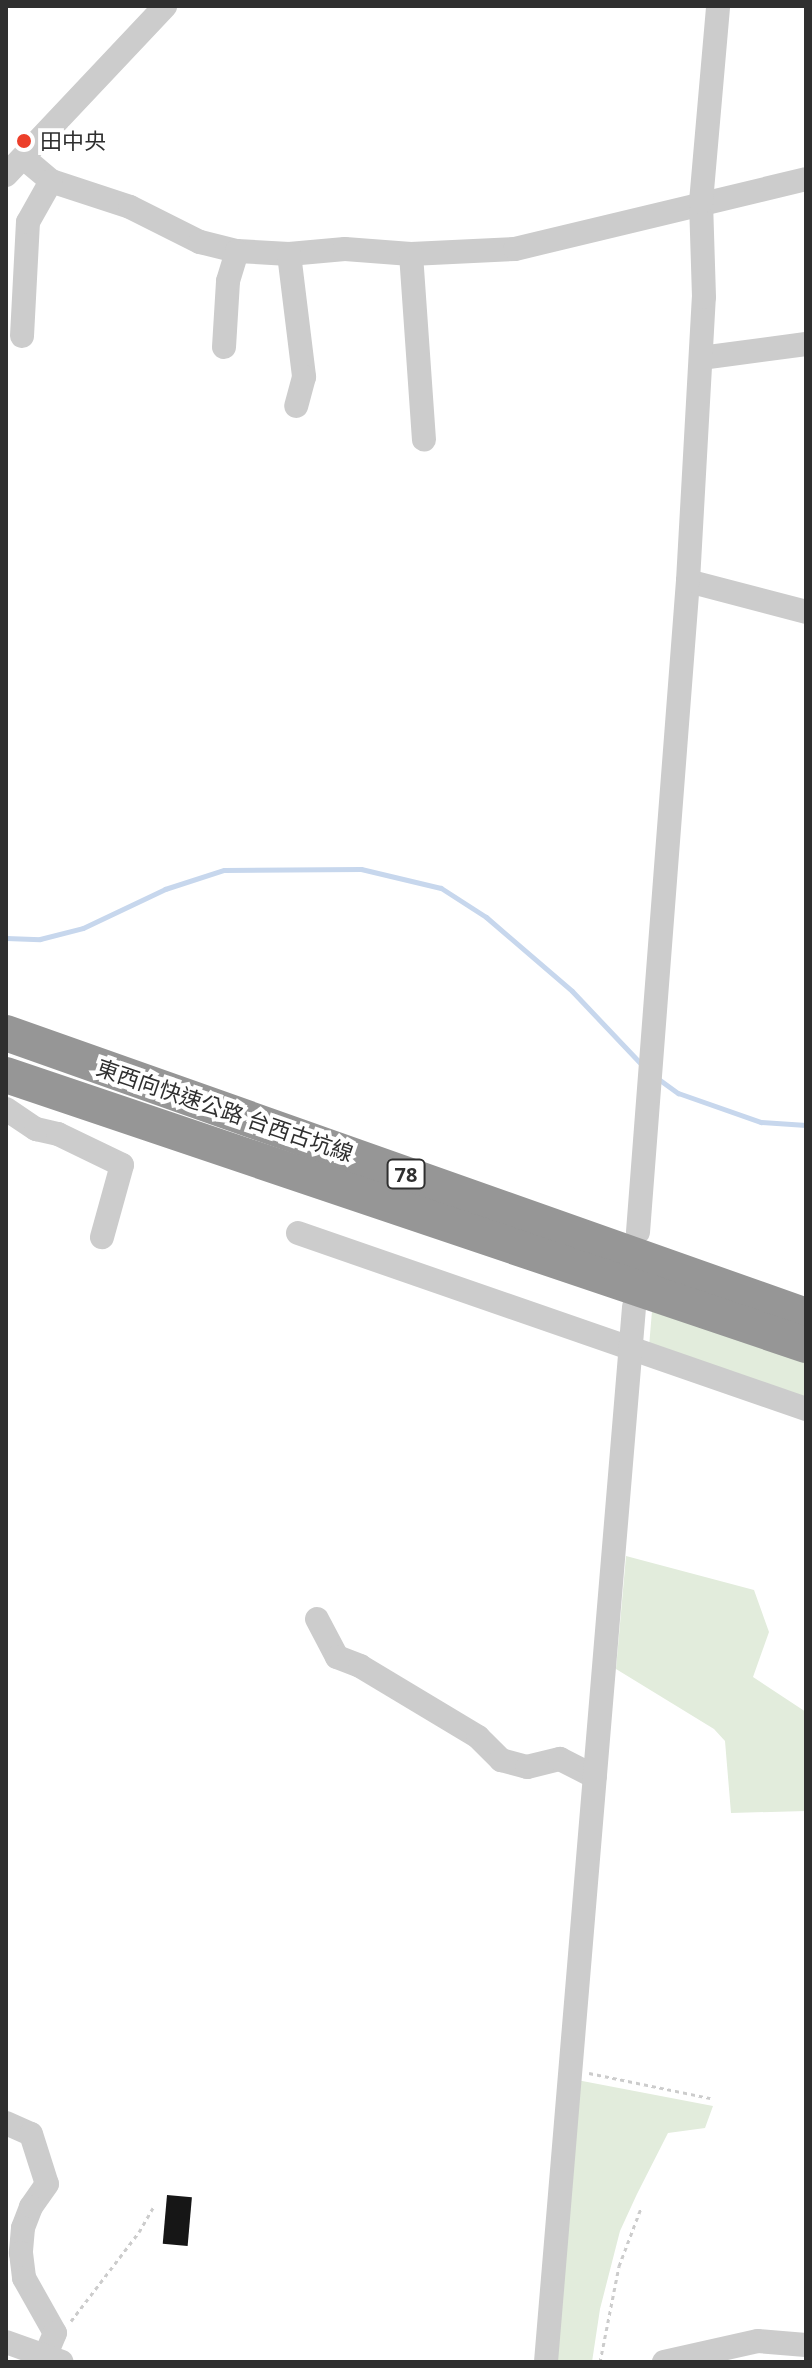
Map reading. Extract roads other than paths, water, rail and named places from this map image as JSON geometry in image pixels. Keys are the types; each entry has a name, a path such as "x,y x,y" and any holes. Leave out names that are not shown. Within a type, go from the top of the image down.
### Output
{"highway":[{"name":"東西向快速公路 台西古坑線","path":"6,1033 806,1316"},
{"name":"東西向快速公路 台西古坑線","path":"6,1075 806,1345"}],"street":[{"path":"165,6 12,168 130,207 200,242 237,251 289,254 345,249 411,254 515,249 806,179"},
{"path":"638,1232 688,581 704,297 701,202 718,6"},
{"path":"22,336 28,222 51,181"},
{"path":"224,347 228,281 237,251"},
{"path":"289,254 304,377 296,406"},
{"path":"411,254 424,440"},
{"path":"701,358 806,344"},
{"path":"688,581 806,612"},
{"path":"6,1109 36,1129 58,1134 122,1165 102,1237"},
{"path":"298,1233 806,1409"},
{"path":"546,2362 634,1307"},
{"path":"317,1619 337,1657 360,1666 478,1737 501,1760 527,1767 560,1759 595,1777"},
{"path":"6,2123 31,2134 47,2184 31,2207 23,2228 21,2253 24,2278 55,2333 53,2359 6,2342"},
{"path":"664,2362 758,2341 806,2345"},
{"path":"797,2362 806,2357"}],"waterway":[{"path":"6,938 40,939 83,928 165,889 224,870 361,869 441,888 486,917 572,991 643,1066"},
{"path":"657,1078 678,1093 761,1122 806,1125"}],"place":[{"name":"田中央","path":"24,141"}]}
